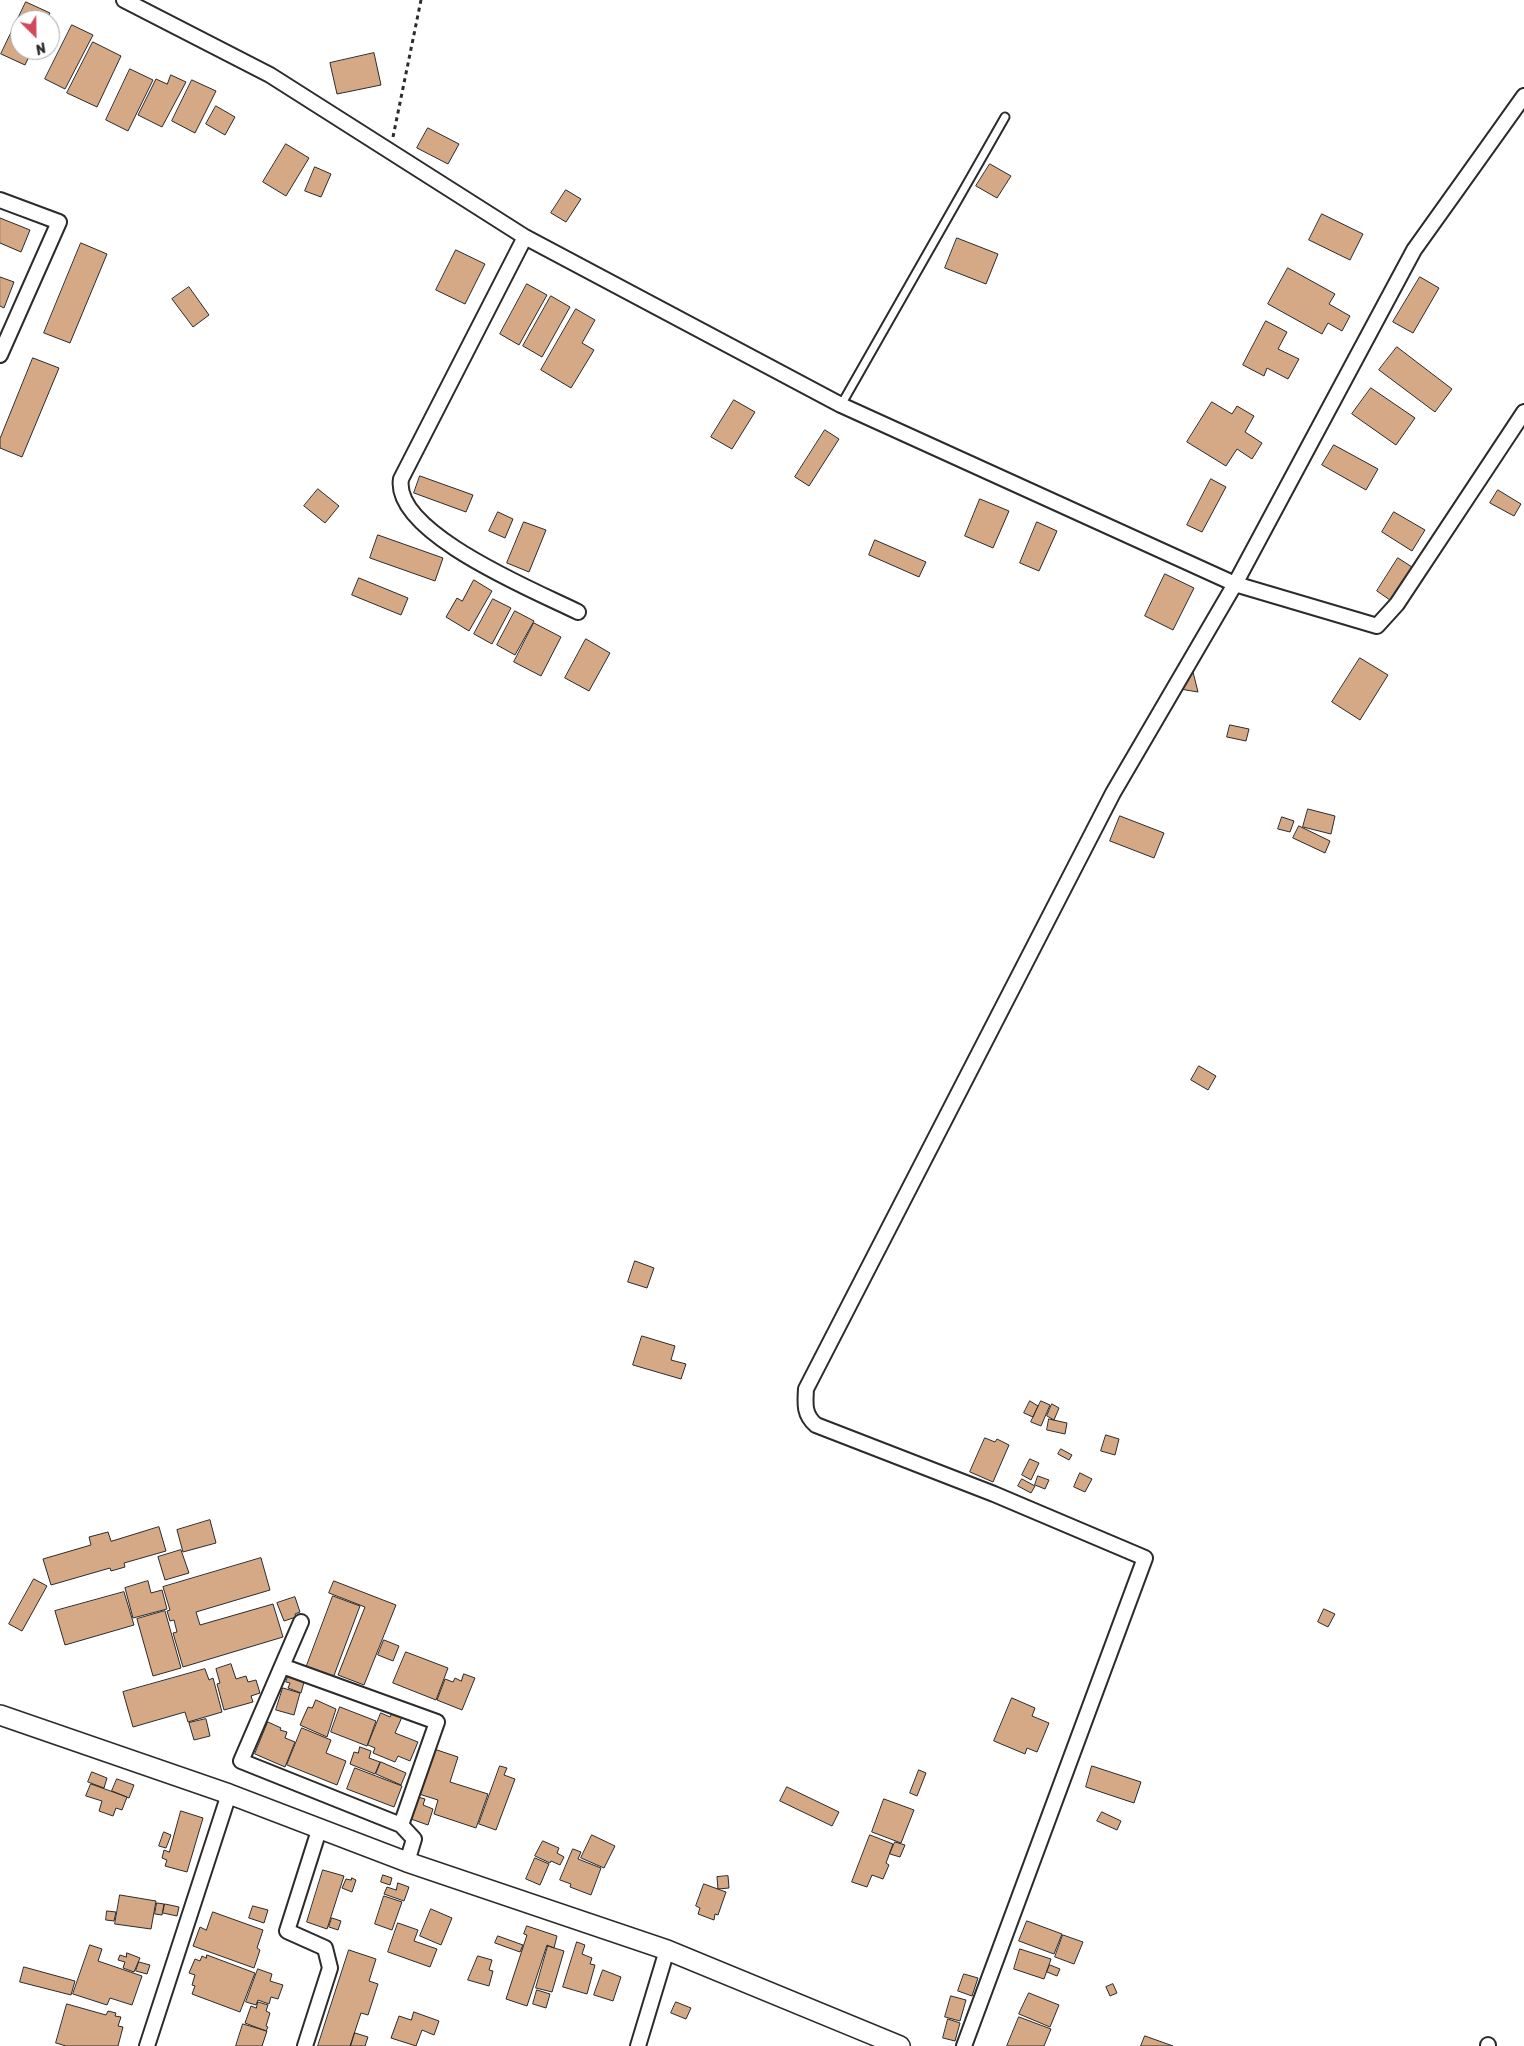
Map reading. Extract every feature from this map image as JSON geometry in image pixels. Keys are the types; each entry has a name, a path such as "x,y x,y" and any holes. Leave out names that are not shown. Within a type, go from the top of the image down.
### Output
{"street":[{"path":"124,0 270,75 525,237 841,405 1235,584 1377,626 1397,604 1524,412"},
{"path":"964,2046 1145,1558 994,1494 816,1425 808,1418 805,1406 806,1388 1113,793 1235,584 1414,250 1524,96"},
{"path":"0,200 59,222 5,334 0,355"},
{"path":"525,237 401,479 401,490 405,500 417,517 446,544 488,568 578,612"},
{"path":"302,1622 241,1760 401,1825 414,1839 407,1862"},
{"path":"282,1666 437,1722 401,1825"},
{"path":"0,1715 229,1794 320,1827 407,1862 667,1950 900,2046"},
{"path":"147,2046 229,1794"},
{"path":"305,2046 330,1968 325,1948 287,1931 320,1827"},
{"path":"638,2046 667,1950"}],"lane":[{"path":"841,405 1005,117"}],"path":[{"path":"390,153 421,0"}],"building":[{"path":"26,2 43,10 22,10"},
{"path":"72,25 93,35 65,89 45,79 54,60 60,60 60,49"},
{"path":"10,35 10,58 1,54"},
{"path":"93,42 121,56 97,107 67,93"},
{"path":"374,53 381,85 337,94 330,63"},
{"path":"14,60 27,60 25,65"},
{"path":"130,69 153,80 128,131 106,120"},
{"path":"171,75 186,82 162,127 138,115 156,79 167,84"},
{"path":"192,80 216,91 195,133 172,121"},
{"path":"216,106 235,117 225,135 206,124"},
{"path":"428,128 459,144 448,164 417,148"},
{"path":"286,144 309,158 286,196 263,182"},
{"path":"990,164 1011,176 997,198 976,186"},
{"path":"315,167 331,174 321,197 305,191"},
{"path":"566,190 581,199 566,222 551,213"},
{"path":"1322,214 1363,234 1350,260 1309,240"},
{"path":"0,218 30,230 21,252 0,243"},
{"path":"957,238 998,254 986,284 945,268"},
{"path":"81,243 107,254 70,343 44,333"},
{"path":"456,250 485,264 465,304 436,290"},
{"path":"1288,268 1335,294 1329,304 1350,316 1342,331 1328,323 1322,334 1268,304"},
{"path":"0,277 14,282 4,308 0,306"},
{"path":"1420,277 1439,288 1413,333 1393,322"},
{"path":"527,284 547,295 519,345 500,334"},
{"path":"189,287 209,315 193,327 172,299"},
{"path":"551,296 570,307 542,357 523,346"},
{"path":"576,309 595,320 582,343 594,350 571,388 541,370"},
{"path":"1266,321 1287,332 1278,349 1299,359 1288,379 1267,368 1264,376 1243,365"},
{"path":"1397,347 1452,389 1435,412 1379,370"},
{"path":"33,358 59,368 22,457 0,448 0,439"},
{"path":"1371,388 1415,418 1396,445 1352,414"},
{"path":"734,400 755,412 732,449 711,437"},
{"path":"1212,402 1232,414 1237,406 1254,416 1245,432 1262,443 1252,459 1237,449 1226,466 1187,442"},
{"path":"825,430 839,439 809,486 795,477"},
{"path":"1334,445 1378,469 1366,490 1322,465"},
{"path":"420,476 473,495 466,512 414,493"},
{"path":"1211,479 1226,487 1202,532 1187,525"},
{"path":"318,489 339,506 325,523 304,506"},
{"path":"1498,490 1521,504 1514,516 1490,503"},
{"path":"980,499 1009,511 993,548 965,536"},
{"path":"498,512 513,519 505,538 489,531"},
{"path":"1394,512 1425,530 1412,551 1382,532"},
{"path":"524,522 546,530 529,572 507,563"},
{"path":"1037,522 1057,531 1039,571 1020,563"},
{"path":"378,535 443,558 435,581 370,558"},
{"path":"875,540 926,562 919,577 869,555"},
{"path":"1398,558 1412,567 1390,600 1377,591"},
{"path":"1165,574 1194,588 1173,630 1145,616"},
{"path":"359,578 408,598 401,615 352,595"},
{"path":"474,580 492,591 469,631 446,617 457,598 462,601"},
{"path":"493,599 511,608 492,644 474,634"},
{"path":"515,611 534,621 515,655 497,645"},
{"path":"534,623 561,637 541,676 514,662"},
{"path":"586,639 610,653 589,691 565,678"},
{"path":"1360,658 1388,675 1360,720 1332,702"},
{"path":"1193,672 1198,692 1180,689"},
{"path":"1230,725 1249,729 1246,741 1227,737"},
{"path":"1308,809 1335,816 1331,834 1303,827"},
{"path":"1120,816 1164,833 1154,858 1110,841"},
{"path":"1282,817 1294,821 1290,832 1278,829"},
{"path":"1299,826 1330,841 1325,853 1293,838"},
{"path":"1199,1066 1216,1076 1208,1090 1191,1080"},
{"path":"635,1261 654,1268 647,1288 628,1282"},
{"path":"642,1336 675,1346 671,1360 686,1364 681,1379 633,1365"},
{"path":"1030,1401 1038,1406 1033,1417 1024,1413"},
{"path":"1041,1401 1050,1405 1041,1426 1031,1422"},
{"path":"1052,1404 1059,1408 1054,1420 1047,1416"},
{"path":"1049,1419 1067,1423 1065,1434 1047,1430"},
{"path":"1106,1435 1119,1439 1115,1455 1101,1451"},
{"path":"985,1438 995,1442 997,1439 1009,1445 993,1482 970,1472"},
{"path":"1061,1449 1072,1455 1069,1460 1058,1454"},
{"path":"1030,1459 1039,1463 1031,1480 1022,1475"},
{"path":"1080,1473 1092,1479 1085,1492 1074,1487"},
{"path":"1038,1476 1049,1480 1045,1489 1035,1485"},
{"path":"1022,1479 1035,1486 1031,1493 1018,1486"},
{"path":"210,1520 216,1543 183,1552 177,1530"},
{"path":"159,1527 166,1551 124,1563 125,1567 111,1571 110,1568 51,1585 43,1559 91,1545 89,1537 108,1532 111,1541"},
{"path":"181,1550 189,1573 165,1580 158,1557"},
{"path":"261,1558 270,1590 196,1612 200,1625 273,1604 283,1637 183,1667 173,1633 177,1632 174,1620 170,1621 167,1611 170,1610 163,1587"},
{"path":"34,1579 47,1586 22,1631 9,1624"},
{"path":"148,1581 151,1593 162,1590 167,1609 133,1618 125,1588"},
{"path":"334,1581 396,1605 364,1685 338,1675 365,1607 329,1593"},
{"path":"124,1592 134,1625 65,1645 55,1611"},
{"path":"333,1596 360,1606 333,1678 306,1668"},
{"path":"295,1597 300,1612 295,1614 296,1617 284,1621 277,1603"},
{"path":"1324,1609 1335,1614 1328,1627 1318,1622"},
{"path":"165,1611 181,1668 153,1676 137,1619"},
{"path":"384,1640 399,1646 393,1661 378,1655"},
{"path":"406,1652 448,1668 436,1700 393,1683"},
{"path":"231,1664 236,1679 246,1676 248,1682 256,1680 260,1693 251,1696 253,1702 224,1710 217,1684 220,1683 216,1669"},
{"path":"205,1669 209,1680 213,1678 222,1712 188,1722 185,1712 133,1727 123,1692"},
{"path":"464,1674 475,1678 462,1710 437,1700 445,1679 453,1682 455,1678 461,1681"},
{"path":"288,1677 304,1682 301,1693 288,1688 290,1683 286,1682"},
{"path":"283,1688 300,1693 294,1715 276,1710"},
{"path":"1012,1698 1035,1708 1032,1716 1049,1723 1037,1752 1027,1748 1025,1754 994,1741"},
{"path":"316,1700 336,1709 327,1737 300,1725 308,1707 312,1708"},
{"path":"340,1707 376,1721 367,1746 331,1732"},
{"path":"381,1713 390,1717 392,1713 402,1717 395,1733 418,1742 410,1761 398,1756 395,1762 373,1753 375,1748 368,1745"},
{"path":"206,1719 210,1736 194,1740 189,1723"},
{"path":"268,1722 287,1732 285,1738 295,1742 285,1767 255,1754"},
{"path":"302,1728 331,1740 326,1753 346,1761 337,1785 287,1765"},
{"path":"360,1747 371,1751 369,1758 380,1762 375,1774 350,1764 354,1752 358,1753"},
{"path":"434,1749 458,1757 450,1782 488,1794 476,1828 434,1814 438,1800 419,1794"},
{"path":"381,1762 406,1773 401,1785 376,1774"},
{"path":"500,1766 507,1768 504,1775 515,1779 496,1830 479,1824"},
{"path":"1092,1766 1141,1782 1134,1803 1086,1787"},
{"path":"355,1768 402,1786 394,1807 347,1789"},
{"path":"919,1770 926,1773 917,1796 910,1793"},
{"path":"92,1772 107,1778 104,1788 88,1782"},
{"path":"117,1779 134,1785 129,1798 112,1791"},
{"path":"91,1784 127,1797 122,1810 116,1808 113,1816 99,1811 102,1801 86,1796"},
{"path":"787,1787 839,1812 832,1826 780,1801"},
{"path":"418,1797 425,1799 423,1805 433,1809 428,1825 408,1818"},
{"path":"884,1799 914,1810 901,1843 872,1832"},
{"path":"181,1811 203,1818 187,1872 165,1866 167,1860 162,1858 164,1850 169,1852"},
{"path":"1102,1812 1121,1821 1117,1830 1097,1821"},
{"path":"164,1832 171,1835 166,1848 159,1846"},
{"path":"592,1835 615,1846 604,1868 581,1858"},
{"path":"870,1835 893,1844 886,1863 889,1865 883,1879 872,1875 867,1887 852,1882"},
{"path":"543,1841 559,1848 557,1853 564,1857 560,1865 551,1861 550,1863 535,1856"},
{"path":"895,1842 905,1845 900,1857 890,1854"},
{"path":"573,1849 581,1852 578,1859 601,1868 591,1895 570,1887 571,1884 560,1880"},
{"path":"535,1858 549,1864 540,1885 526,1879"},
{"path":"323,1870 344,1876 327,1929 307,1922"},
{"path":"383,1875 392,1878 390,1885 381,1882"},
{"path":"728,1876 729,1888 718,1889 717,1877"},
{"path":"352,1878 356,1880 352,1892 342,1888 346,1879 351,1880"},
{"path":"398,1883 409,1887 404,1901 384,1894 387,1887 396,1890"},
{"path":"704,1884 726,1892 718,1915 715,1914 714,1920 698,1914 700,1908 696,1906"},
{"path":"120,1895 156,1901 151,1929 115,1924"},
{"path":"384,1896 402,1902 392,1930 375,1924"},
{"path":"157,1903 164,1904 162,1915 155,1914"},
{"path":"165,1904 179,1907 177,1916 163,1913"},
{"path":"253,1906 268,1910 264,1923 249,1918"},
{"path":"431,1909 452,1918 441,1945 420,1936"},
{"path":"107,1911 116,1912 114,1921 106,1920"},
{"path":"213,1912 263,1930 257,1948 260,1950 254,1968 193,1946 200,1927 206,1930"},
{"path":"332,1918 341,1921 338,1930 329,1927"},
{"path":"1027,1921 1062,1934 1054,1954 1019,1941"},
{"path":"398,1923 418,1930 414,1941 437,1949 430,1967 388,1952"},
{"path":"527,1926 557,1936 554,1948 547,1945 527,2006 506,1999 527,1935 524,1934"},
{"path":"1063,1935 1083,1942 1074,1964 1055,1957"},
{"path":"498,1936 523,1945 520,1952 495,1943"},
{"path":"577,1942 585,1945 582,1954 592,1958 590,1964 595,1965 587,1994 563,1987"},
{"path":"90,1945 102,1949 98,1961 142,1976 132,2005 110,1998 107,2005 73,1994"},
{"path":"548,1946 564,1951 552,1992 536,1988"},
{"path":"1020,1949 1051,1959 1044,1979 1014,1969"},
{"path":"349,1950 376,1959 369,1981 378,1984 368,2015 361,2013 350,2046 318,2046"},
{"path":"127,1953 140,1958 134,1972 123,1968 125,1962 118,1960 120,1955 126,1957"},
{"path":"207,1955 255,1973 240,2012 192,1994 195,1986 192,1985 195,1975 189,1973 195,1959 200,1961 202,1956 206,1958"},
{"path":"478,1956 492,1960 489,1970 493,1971 489,1986 468,1980"},
{"path":"139,1962 150,1965 147,1974 136,1971"},
{"path":"1050,1965 1060,1969 1057,1976 1047,1972"},
{"path":"24,1967 75,1981 71,1995 20,1982"},
{"path":"258,1969 272,1974 270,1981 283,1985 278,1999 271,1997 269,2004 258,2000 256,2005 246,2002"},
{"path":"603,1970 621,1977 613,2001 594,1995"},
{"path":"964,1974 978,1978 972,1996 958,1991"},
{"path":"1113,1984 1117,1993 1110,1996 1106,1987"},
{"path":"537,1990 550,1994 546,2008 533,2004"},
{"path":"1029,1993 1059,2005 1050,2027 1019,2014"},
{"path":"951,1996 966,2000 960,2021 945,2017"},
{"path":"258,2002 268,2005 266,2011 270,2013 266,2031 245,2023 251,2006 256,2008"},
{"path":"676,2002 691,2008 686,2019 671,2013"},
{"path":"67,2004 106,2015 108,2011 116,2013 115,2016 121,2017 118,2026 123,2027 118,2046 66,2046 56,2043"},
{"path":"414,2012 439,2021 434,2035 422,2030 416,2046 391,2038 399,2016 411,2020"},
{"path":"1019,2017 1051,2029 1044,2046 1007,2046"},
{"path":"948,2019 960,2023 955,2041 943,2038"},
{"path":"243,2024 267,2031 262,2046 236,2046"},
{"path":"355,2033 368,2037 365,2046 351,2046"},
{"path":"1145,2036 1173,2046 1141,2046"}]}
